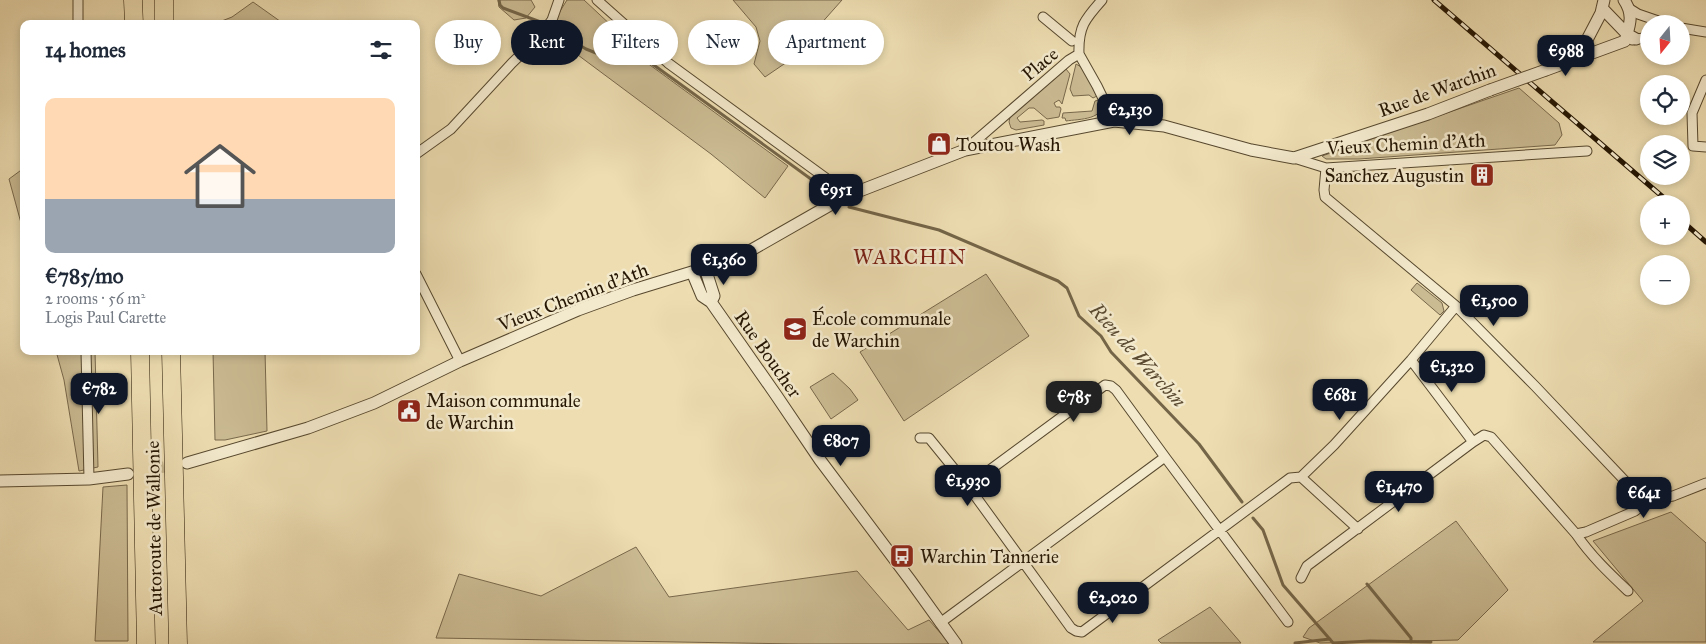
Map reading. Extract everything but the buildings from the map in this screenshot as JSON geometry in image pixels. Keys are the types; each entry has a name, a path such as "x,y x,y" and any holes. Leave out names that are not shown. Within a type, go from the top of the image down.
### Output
{"highway":[{"path":"133,0 134,20"},
{"path":"164,0 164,20"},
{"name":"Autoroute de Wallonie","path":"140,355 145,639"},
{"name":"Autoroute de Wallonie","path":"171,355 177,638"}],"street":[{"path":"78,0 78,20"},
{"path":"420,151 451,129 512,63 540,36 552,20 559,0"},
{"path":"597,0 668,63 827,179 844,197"},
{"path":"1079,54 1080,32 1084,21 1102,0"},
{"path":"1603,4 1630,38"},
{"path":"1577,59 1591,35 1603,4"},
{"path":"1627,4 1631,22 1630,38"},
{"path":"1627,4 1641,15"},
{"path":"1043,17 1072,41"},
{"path":"1690,31 1706,32"},
{"name":"Rue de Warchin","path":"1294,158 1428,114 1630,38 1640,37"},
{"name":"Place","path":"964,150 1069,60 1079,54 1114,121"},
{"path":"1706,80 1692,113 1693,146 1706,147"},
{"name":"Vieux Chemin d'Ath","path":"187,463 308,428 374,403 460,361 578,310 746,253 844,197 964,150 1114,121 1164,126 1251,150 1294,158 1326,168 1587,151"},
{"path":"1326,168 1325,197 1456,306 1626,482 1649,500"},
{"name":"Rue Boucher","path":"705,268 714,296 711,302"},
{"name":"Rue Boucher","path":"692,272 702,296 711,302 820,460 956,644"},
{"path":"420,282 460,361"},
{"path":"920,438 929,438 968,486 1071,628 1082,632 1290,478 1301,477 1334,445 1411,360 1456,306"},
{"path":"86,355 89,479"},
{"path":"1411,360 1473,442"},
{"path":"968,486 1105,385 1111,386 1116,390 1288,622"},
{"path":"1301,578 1308,566 1484,435 1490,436 1576,534 1586,549 1628,591"},
{"path":"940,622 1165,457"},
{"path":"0,481 89,479 128,474"},
{"path":"1301,477 1358,529"},
{"path":"1576,534 1586,532 1635,511 1649,500 1673,496 1706,483"}],"shaded area":[{"path":"498,0 531,0 535,7 526,18 514,20 499,7"},
{"path":"567,0 584,0 605,20 593,20 593,65 650,65 788,166 765,198 711,154 583,59 583,20 554,20"},
{"path":"733,0 842,0 824,20 768,20 768,65 783,65 765,77 755,65 758,65 760,41 758,20 750,20"},
{"path":"253,2 278,20 224,20 232,17"},
{"path":"1076,64 1087,74 1097,96 1093,98 1089,95 1073,96 1070,89"},
{"path":"1066,69 1070,74 1062,104 1059,100 1054,103 1056,107 1061,109 1059,117 1047,119 1034,108 1029,108 1017,118 1020,122 1042,120 1044,125 1016,130 1011,128 1010,117"},
{"path":"1519,88 1559,123 1562,135 1555,145 1359,159 1326,159 1322,156"},
{"path":"1099,100 1101,107 1096,115 1085,119 1066,121 1065,118 1062,118 1063,113 1092,111 1095,101"},
{"path":"20,171 20,219 9,179"},
{"path":"986,274 1029,336 904,421 860,352"},
{"path":"1417,283 1442,303 1444,311 1440,315 1411,290"},
{"path":"57,355 95,355 98,467 79,471 64,380"},
{"path":"213,355 265,355 267,431 225,440 215,440"},
{"path":"833,373 850,389 858,400 831,419 810,387"},
{"path":"127,485 128,641 95,641 103,487"},
{"path":"1671,512 1706,543 1706,642 1593,642 1643,601 1593,541"},
{"path":"1456,521 1508,590 1458,640 1320,643 1303,637 1309,628"},
{"path":"636,547 669,597 857,571 908,630 929,620 950,644 798,644 436,638 459,574 541,596"},
{"path":"1210,607 1241,643 1161,643 1158,640"}],"waterway":[{"name":"Rieu de Warchin","path":"499,0 503,8 535,20"},
{"name":"Rieu de Warchin","path":"583,47 611,59 628,46 635,48 644,58 815,182"},
{"name":"Rieu de Warchin","path":"849,207 939,230 1058,281 1067,288 1079,316 1101,336 1111,352 1199,444 1242,502"},
{"name":"Rieu de Warchin","path":"1253,518 1263,530 1283,585 1334,644"},
{"path":"1367,584 1411,638 1411,642"},
{"path":"1295,643 1330,639"},
{"path":"1333,643 1370,641 1431,642"}],"tunnel":[{"path":"137,472 180,464"}],"railway":[{"path":"1434,0 1661,195"},
{"path":"1690,228 1706,242"}],"place":[{"name":"Toutou Wash","path":"939,144"},
{"name":"Sanchez Augustin","path":"1482,175"},
{"name":"École communale de Warchin","path":"795,329"},
{"name":"Maison communale de Warchin","path":"409,411"},
{"name":"Warchin Tannerie","path":"902,556"}],"district":[{"name":"WARCHIN","path":"910,257"}]}
